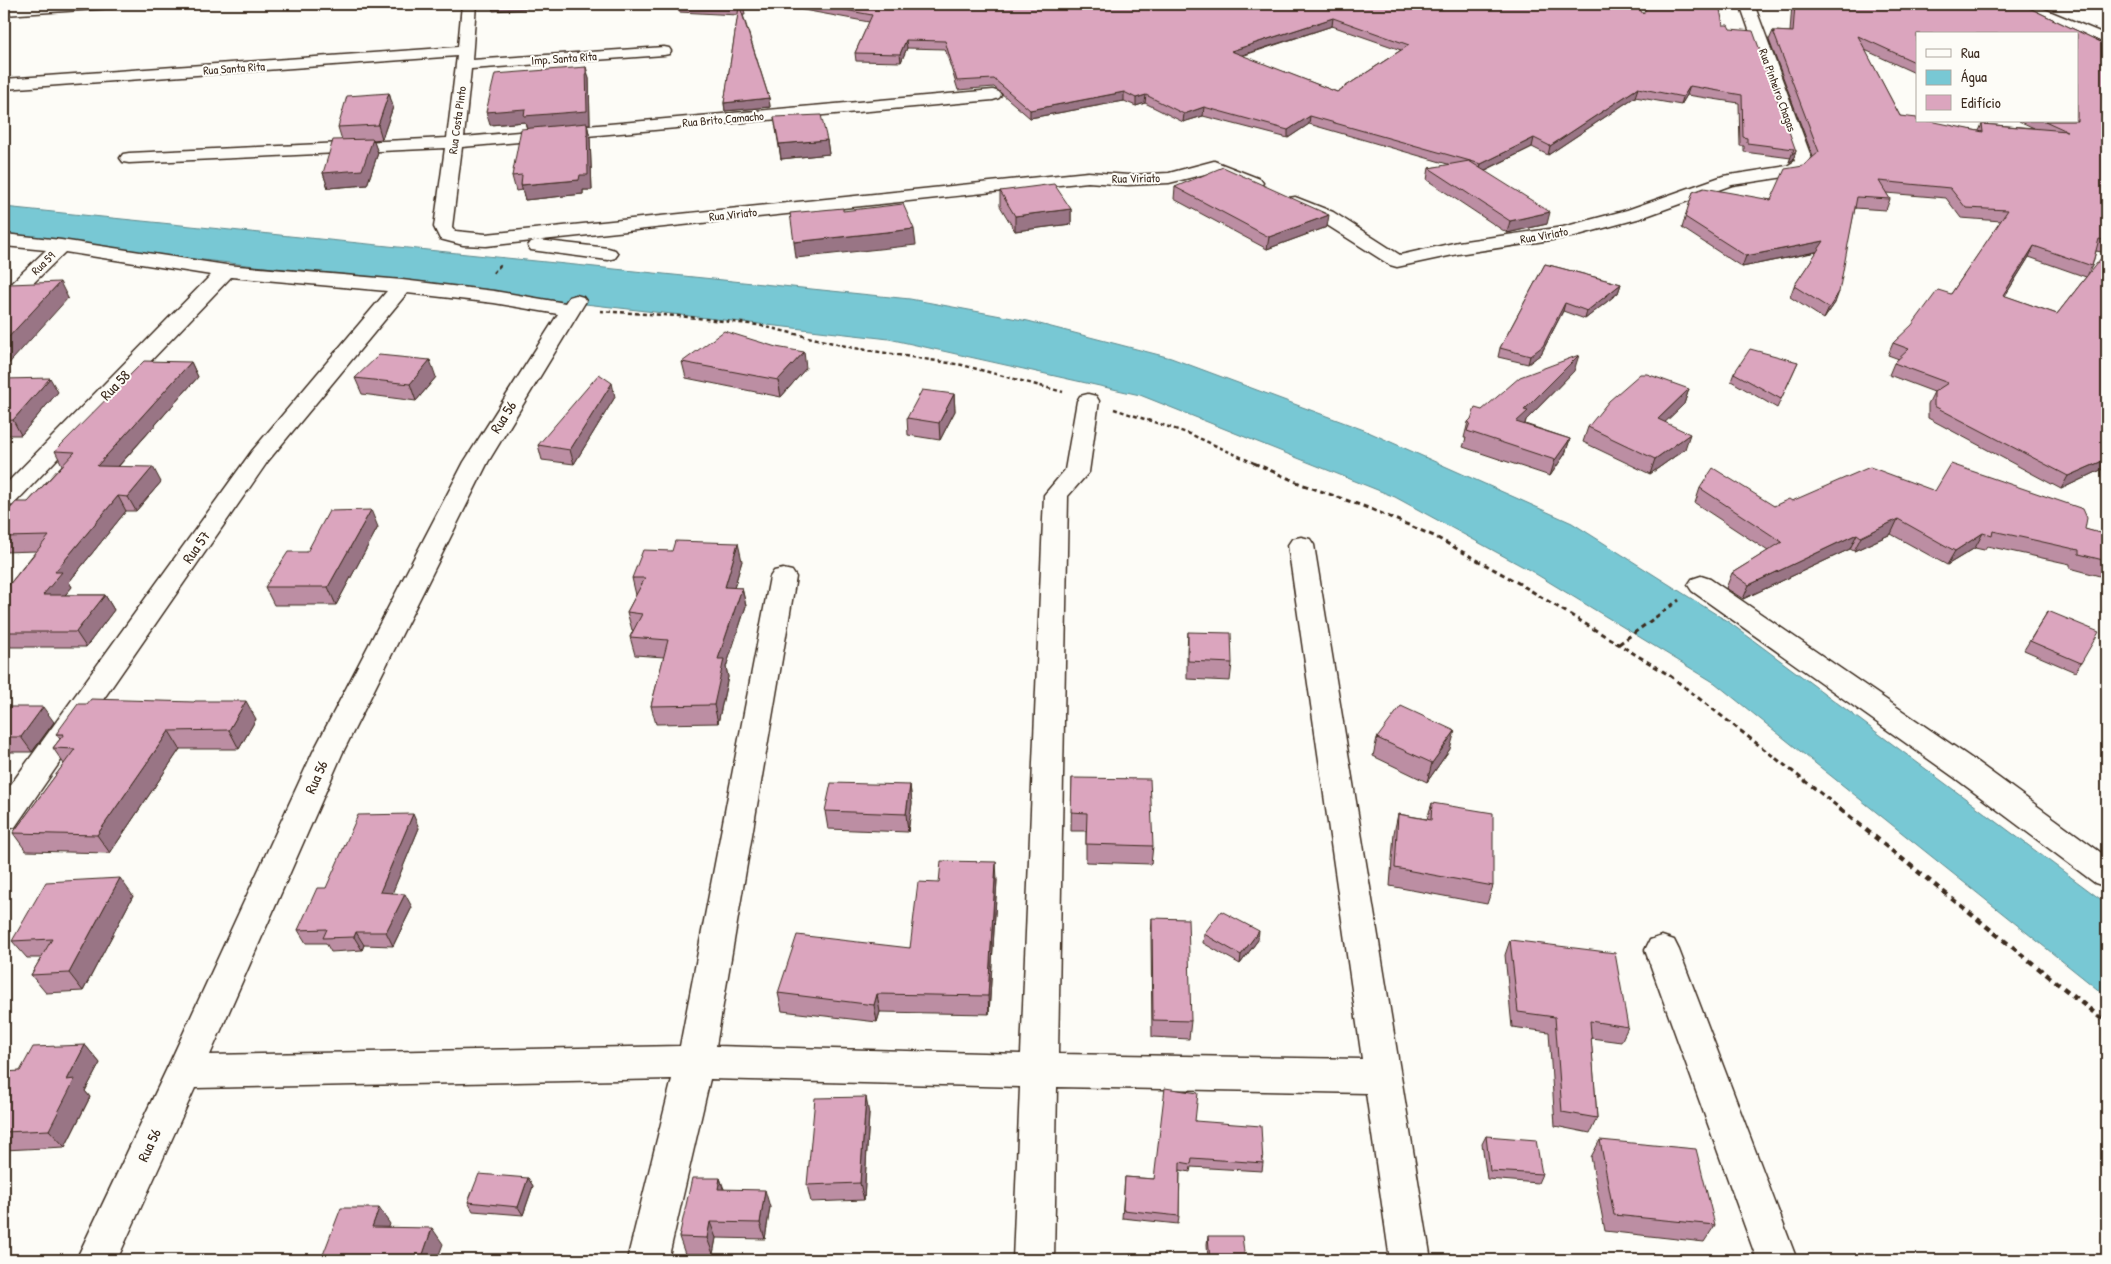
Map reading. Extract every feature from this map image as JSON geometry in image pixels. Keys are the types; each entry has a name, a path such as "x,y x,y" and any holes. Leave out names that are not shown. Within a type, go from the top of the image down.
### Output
{"street":[{"path":"4,11 113,4"},
{"name":"Rua Costa Pinto","path":"447,235 443,227 462,88 468,4"},
{"name":"Rua Pinheiro Chagas","path":"1747,4 1804,162 1792,171"},
{"path":"2021,4 2107,40"},
{"name":"Imp. Santa Rita","path":"464,58 664,51"},
{"name":"Rua Santa Rita","path":"4,84 464,58"},
{"name":"Rua Brito Camacho","path":"129,158 453,143 994,95"},
{"name":"Rua Viriato","path":"447,235 463,239 486,240 1088,177 1128,180 1169,178 1214,166 1276,192 1326,216 1397,261 1458,248 1564,233 1634,214 1729,180 1792,171"},
{"path":"4,240 61,246 226,271 402,286 573,306"},
{"path":"486,240 608,254"},
{"name":"Rua 59","path":"4,301 61,246"},
{"name":"Rua 58","path":"4,500 226,271"},
{"name":"Rua 57","path":"4,818 260,456 402,286"},
{"name":"Rua 56","path":"96,1260 184,1072 328,752 476,462 573,306"},
{"path":"1033,1260 1056,494 1077,472 1088,401"},
{"path":"1301,545 1410,1260"},
{"path":"648,1260 696,1062 783,577"},
{"path":"1700,585 1966,770 2107,874"},
{"path":"1662,950 1777,1260"},
{"path":"184,1072 696,1062 1381,1076"}],"path":[{"path":"467,294 522,244"},
{"path":"573,306 758,325 854,348 962,365 1057,390 1190,434 1302,484 1371,508 1434,536 1520,584 1669,675 1837,806 2107,1022"},
{"path":"1619,644 1700,585"}],"water":[{"path":"4,207 910,299 1028,321 1171,358 1364,430 1572,523 1730,623 2107,904 2107,997 1715,683 1531,571 1395,497 1140,395 889,339 4,237"}],"building":[{"path":"677,4 742,4 744,7 740,7 769,98 724,103 739,7"},
{"path":"812,4 1636,4 1643,14 1649,4 1719,4 1723,25 1728,25 1730,29 1753,31 1796,151 1792,154 1794,149 1747,143 1747,138 1743,137 1742,95 1690,86 1683,97 1638,88 1550,146 1534,138 1481,164 1310,116 1288,130 1204,107 1184,114 1146,95 1136,98 1124,92 1030,110 994,79 957,81 945,41 906,40 900,54 855,53 872,15","holes":["1333,18 1409,45 1337,92 1231,51"]},
{"path":"1795,4 2021,4 2107,45 2107,241 2099,239 2092,266 2034,246 2003,295 2057,314 2101,258 2107,260 2107,459 2068,476 1934,406 1934,392 1948,383 1894,363 1909,349 1893,343 1912,325 1938,290 1951,294 2008,210 1966,208 1950,188 1879,181 1890,199 1857,197 1839,292 1829,308 1794,286 1824,241 1746,256 1685,217 1693,192 1704,188 1771,200 1785,169 1803,166 1819,152 1773,31 1793,32"},
{"path":"586,67 587,111 524,116 525,109 486,112 495,74"},
{"path":"389,93 378,125 338,127 347,96"},
{"path":"821,115 827,140 779,144 774,117"},
{"path":"587,123 588,175 580,175 579,180 521,185 522,175 512,176 521,129"},
{"path":"373,139 362,170 323,173 333,140"},
{"path":"1469,161 1550,212 1510,221 1429,168"},
{"path":"1223,167 1329,215 1269,237 1175,187"},
{"path":"1054,184 1071,209 1015,216 1000,191"},
{"path":"903,204 914,229 794,242 790,213 843,208 843,211"},
{"path":"1545,264 1621,284 1587,311 1565,303 1543,346 1530,356 1500,348"},
{"path":"60,282 4,342 4,290 10,284"},
{"path":"724,331 776,347 804,352 778,380 682,362"},
{"path":"1750,349 1798,362 1781,399 1734,373"},
{"path":"379,355 430,360 410,384 355,378"},
{"path":"1579,355 1524,410 1528,411 1516,422 1570,439 1555,460 1467,431 1470,423 1468,422 1475,408 1482,410 1520,377"},
{"path":"144,361 191,362 97,466 153,467 128,497 118,496 55,572 62,572 43,595 105,595 76,632 4,632 4,591 49,536 4,537 4,516 16,502 28,502 75,452 55,451"},
{"path":"599,374 612,383 570,450 538,445"},
{"path":"1640,374 1647,374 1689,389 1658,419 1690,434 1655,459 1588,427 1609,401"},
{"path":"50,378 13,420 4,421 4,379"},
{"path":"922,390 954,394 939,423 907,418"},
{"path":"1951,464 2083,509 2087,518 2085,529 2107,535 2107,561 2079,554 2079,550 1993,531 1992,536 1983,533 1955,551 1898,519 1861,537 1857,534 1749,585 1732,573 1782,542 1700,488 1713,468 1774,506 1789,499 1792,501 1870,467 1935,491"},
{"path":"371,510 328,587 265,587 288,552 307,552 329,511"},
{"path":"675,541 738,543 725,587 742,588 718,659 724,659 714,705 651,706 668,640 630,637 642,614 627,612 645,578 632,578 643,550 672,551"},
{"path":"2048,611 2099,632 2081,663 2030,641"},
{"path":"1188,632 1231,633 1232,663 1188,661"},
{"path":"91,699 194,702 246,701 229,730 169,731 97,835 13,833 75,749 53,748 64,734 56,734 78,704 87,704"},
{"path":"1401,706 1455,731 1432,763 1377,738"},
{"path":"4,707 43,707 21,737 4,737"},
{"path":"1072,778 1150,779 1153,846 1086,844 1087,813 1071,812"},
{"path":"831,783 910,785 906,814 825,811"},
{"path":"1432,803 1493,813 1493,886 1395,868 1398,814 1431,820"},
{"path":"413,814 380,892 405,894 386,932 356,932 354,937 323,938 327,929 298,930 317,888 326,888 358,815"},
{"path":"941,861 996,862 988,996 877,994 874,1005 778,993 797,935 910,948 918,882 939,883"},
{"path":"120,878 69,973 31,975 52,939 12,941 46,882"},
{"path":"1221,911 1259,931 1241,955 1204,934"},
{"path":"1152,918 1188,919 1191,1021 1153,1020"},
{"path":"1510,940 1615,953 1628,1027 1590,1021 1597,1118 1562,1112 1555,1017 1518,1012"},
{"path":"85,1045 67,1080 75,1079 49,1130 4,1132 5,1072 20,1071 33,1047"},
{"path":"1165,1088 1198,1093 1195,1121 1261,1126 1263,1163 1192,1158 1191,1164 1180,1162 1179,1216 1123,1210 1125,1177 1154,1179"},
{"path":"866,1097 860,1183 807,1185 815,1098"},
{"path":"1486,1136 1536,1140 1542,1174 1490,1171"},
{"path":"1600,1140 1696,1149 1715,1225 1614,1215"},
{"path":"479,1174 528,1178 518,1207 468,1202"},
{"path":"692,1178 720,1178 718,1189 765,1190 760,1223 710,1222 707,1238 679,1237"},
{"path":"341,1208 379,1208 372,1227 432,1228 421,1260 321,1260"},
{"path":"1208,1236 1242,1236 1245,1260 1210,1260"}]}
